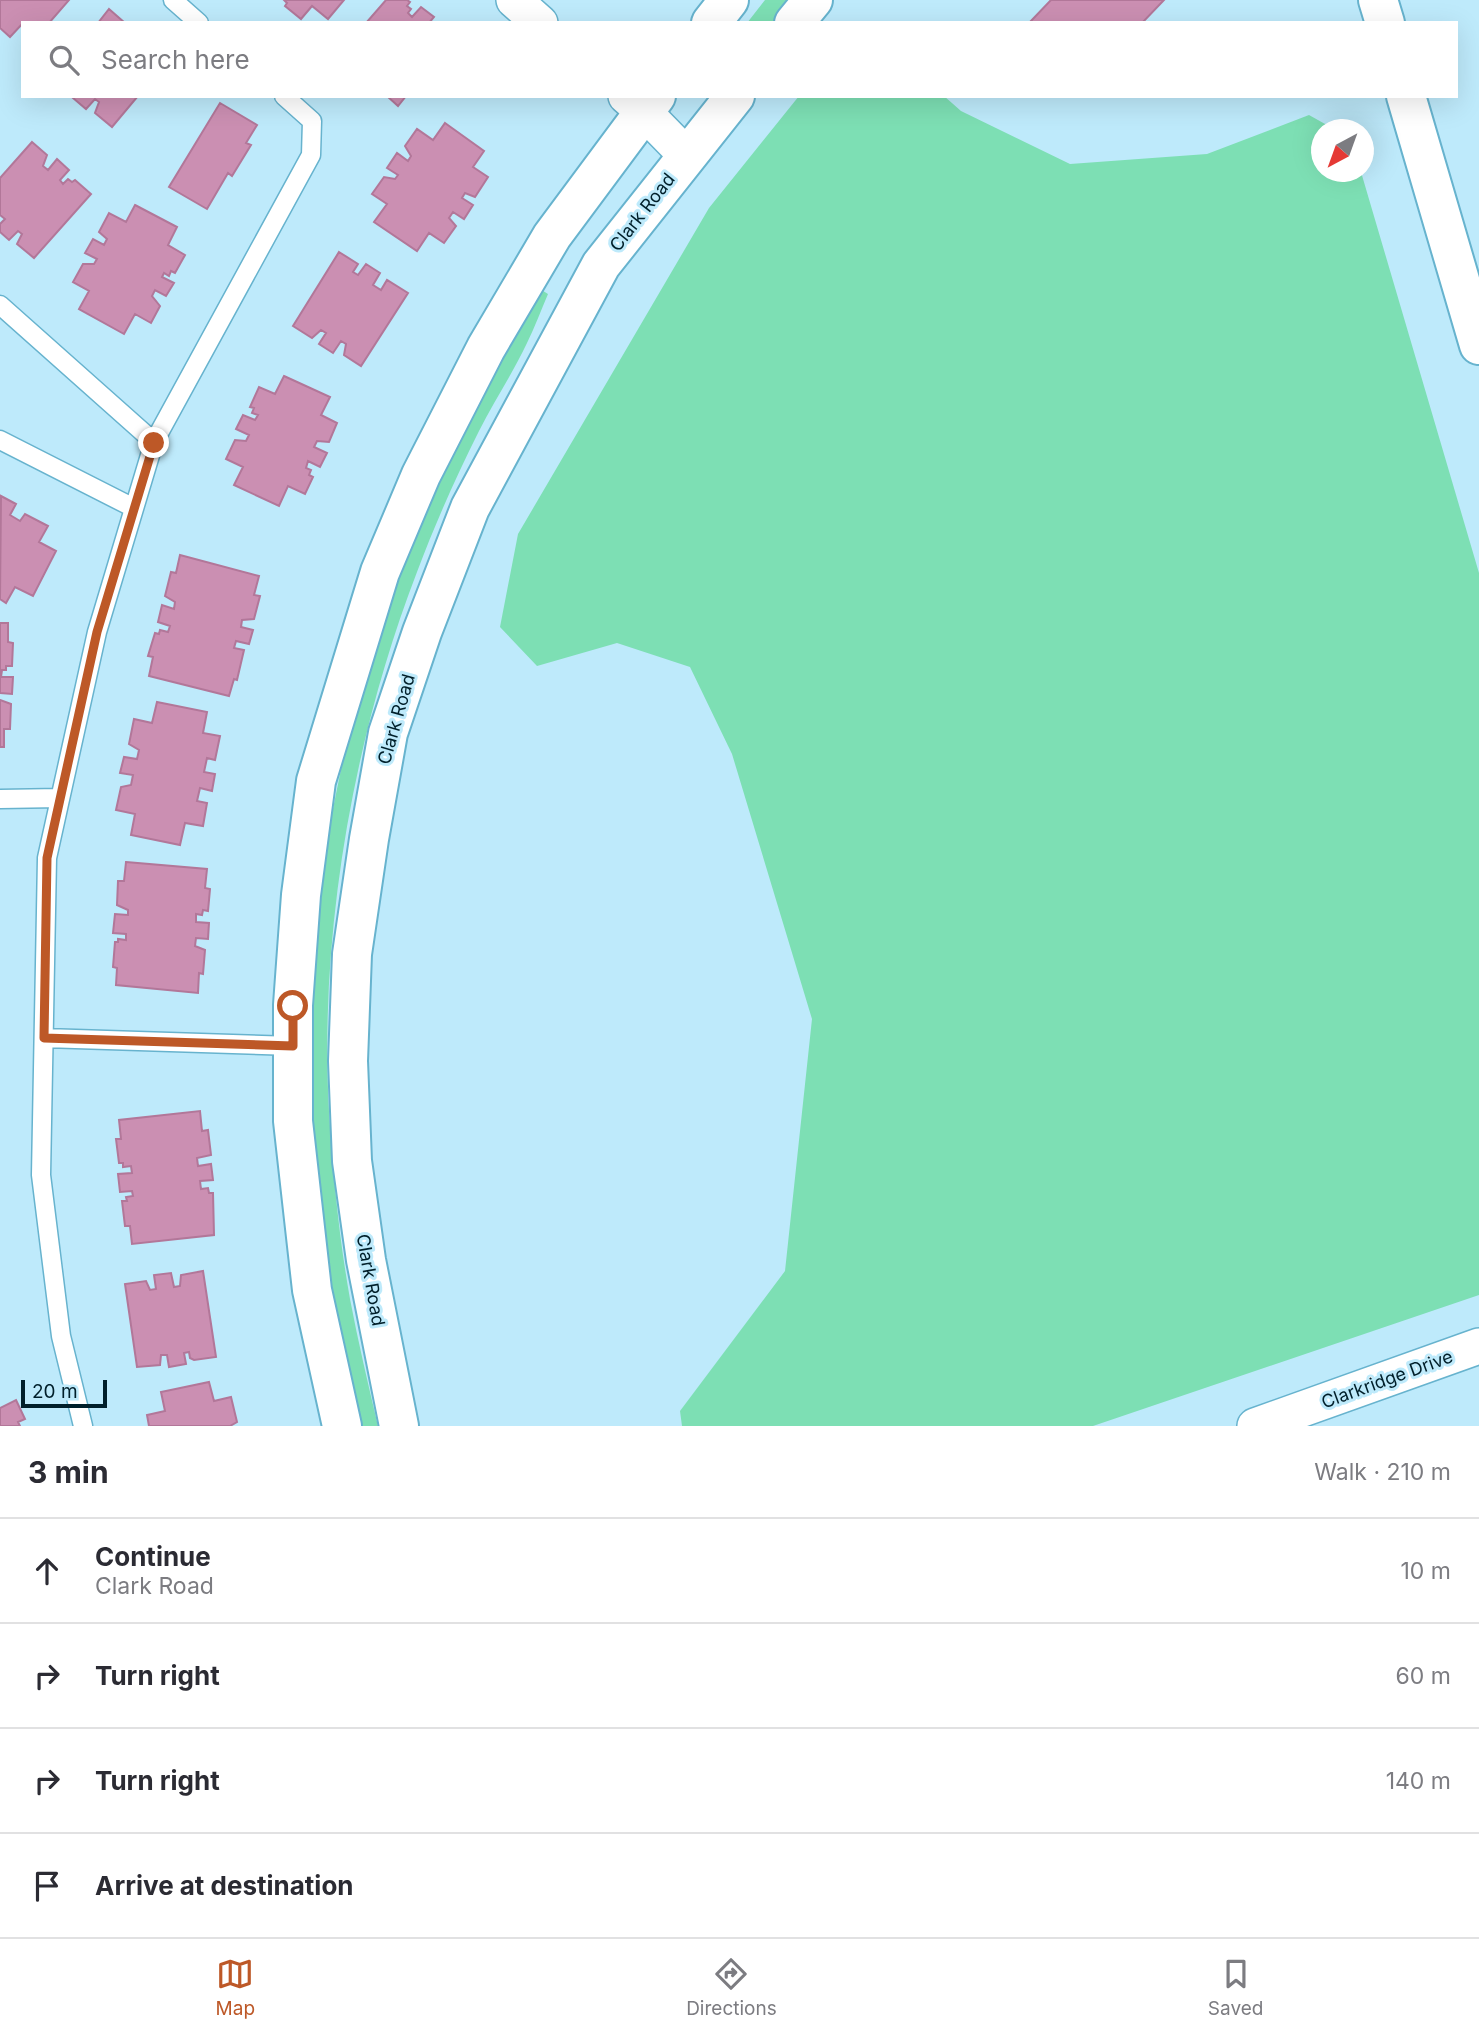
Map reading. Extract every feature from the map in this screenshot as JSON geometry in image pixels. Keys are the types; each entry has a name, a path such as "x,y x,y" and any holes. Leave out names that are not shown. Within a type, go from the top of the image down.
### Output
{"main road":[{"path":"713,21 729,0"},
{"path":"796,21 813,0"},
{"path":"1378,0 1384,21"},
{"name":"Clark Road","path":"399,1426 366,1260 352,1161 348,1061 352,954 388,733 422,632 470,508 601,265 733,98"},
{"path":"1407,98 1479,345"},
{"path":"342,1426 312,1290 293,1121 293,1006 301,895 316,780 380,572 421,475 486,348 552,236 642,101"}],"street":[{"path":"514,0 538,21"},
{"path":"642,101 687,156"},
{"name":"Clarkridge Drive","path":"1255,1426 1479,1346"}],"lane":[{"path":"173,0 198,21"},
{"path":"83,1426 61,1336 41,1175 47,858 97,632 154,443 311,155 312,121 286,98"},
{"path":"0,305 154,443"},
{"path":"0,440 134,508"},
{"path":"0,799 60,798"},
{"path":"44,1038 293,1046"}],"green space":[{"path":"765,0 793,0 776,21 749,21"},
{"path":"797,98 946,98 961,111 1070,164 1207,154 1309,115 1316,119 1311,119 1311,182 1364,182 1479,573 1479,1295 1093,1426 682,1426 680,1411 785,1271 812,1019 732,754 690,667 617,643 537,666 500,627 518,534 709,208"},
{"path":"540,289 548,294 533,331 470,448 438,518 394,636 358,769 345,837 330,975 327,1044 329,1111 343,1252 353,1315 378,1426 358,1426 327,1273 312,1127 312,974 329,828 347,740 380,620 431,489"}],"building":[{"path":"0,0 69,0 51,21 21,21 21,25 10,37 0,28"},
{"path":"284,0 344,0 328,19 312,6 301,19 285,6 287,3"},
{"path":"386,0 407,0 410,2 407,6 411,9 408,13 412,17 421,7 434,17 431,21 368,21"},
{"path":"1051,0 1164,0 1144,21 1031,21"},
{"path":"109,9 123,21 100,21"},
{"path":"73,98 136,98 112,127 95,113 99,102 95,99 86,109"},
{"path":"389,98 404,98 398,106"},
{"path":"220,103 257,125 246,143 251,145 232,176 228,173 207,209 169,187"},
{"path":"445,123 484,151 473,167 488,177 475,197 465,193 462,198 473,205 464,219 453,212 449,218 456,226 444,243 429,233 417,251 374,222 387,204 372,194 384,177 395,179 398,175 387,168 397,153 408,161 411,156 405,146 417,129 433,140"},
{"path":"32,142 47,155 43,166 48,170 57,159 69,170 60,180 63,184 68,179 72,182 75,180 91,194 34,258 17,244 22,234 18,231 9,240 0,232 0,224 5,219 0,215 0,178"},
{"path":"135,205 177,227 168,245 185,255 175,273 171,271 169,276 164,273 162,277 174,283 166,296 155,290 152,296 160,306 151,323 135,314 124,334 79,309 89,291 73,282 83,264 94,264 97,259 85,253 93,239 104,245 107,239 99,232 109,213 126,222"},
{"path":"339,252 358,264 353,272 358,275 366,264 380,273 373,285 381,290 387,280 408,293 361,366 344,355 346,344 341,341 333,353 319,344 326,333 321,330 312,338 293,326"},
{"path":"284,376 330,397 321,415 337,423 329,442 317,441 314,447 327,453 320,467 308,461 306,468 311,470 309,475 313,477 305,494 288,486 279,506 234,485 243,467 226,459 235,440 246,441 249,435 236,429 243,415 255,420 258,415 252,413 254,408 250,407 259,387 275,394"},
{"path":"1,496 16,504 10,515 20,521 25,514 48,526 39,542 56,551 33,596 15,587 6,603 0,599"},
{"path":"180,555 259,576 254,595 260,596 254,619 242,620 241,627 253,630 249,644 236,641 234,648 244,650 237,680 234,679 229,696 149,676 153,657 148,656 155,633 159,634 160,630 168,632 170,626 158,622 162,605 174,609 175,602 165,596 171,572 176,573"},
{"path":"0,623 8,623 8,642 13,643 12,666 6,666 6,670 2,670 1,677 13,677 12,694 0,693"},
{"path":"0,700 11,704 10,729 4,729 4,747 0,747"},
{"path":"157,702 207,712 203,733 220,736 215,760 207,758 204,772 215,774 212,791 200,788 197,801 207,803 203,826 185,823 180,845 131,835 135,814 116,810 121,787 131,785 133,775 120,773 124,757 137,759 139,750 129,744 134,719 152,723"},
{"path":"126,862 207,869 205,888 210,889 208,911 203,910 202,915 196,914 196,922 209,923 208,939 196,938 195,946 205,950 203,974 199,973 198,993 116,985 117,968 113,967 115,942 118,942 118,939 126,940 126,934 113,933 115,914 128,915 128,910 117,905 118,881 124,881"},
{"path":"200,1111 202,1131 208,1130 211,1155 197,1158 198,1166 211,1164 213,1180 200,1181 201,1189 208,1188 209,1193 213,1193 214,1235 132,1244 130,1226 125,1226 122,1201 133,1196 132,1191 120,1192 118,1174 132,1173 131,1166 123,1167 123,1163 119,1163 116,1139 121,1139 119,1120"},
{"path":"203,1271 216,1357 194,1360 190,1358 189,1352 184,1353 186,1364 169,1367 167,1355 161,1355 160,1365 137,1367 125,1284 146,1281 150,1290 156,1289 154,1275 171,1273 174,1287 180,1286 181,1275"},
{"path":"209,1382 214,1401 231,1397 237,1422 230,1426 149,1426 147,1415 165,1411 161,1392"},
{"path":"16,1400 25,1419 18,1422 20,1426 0,1426 0,1408"}],"route":[{"path":"154,443 97,632 47,858 44,1038 293,1046 293,1006"}]}
